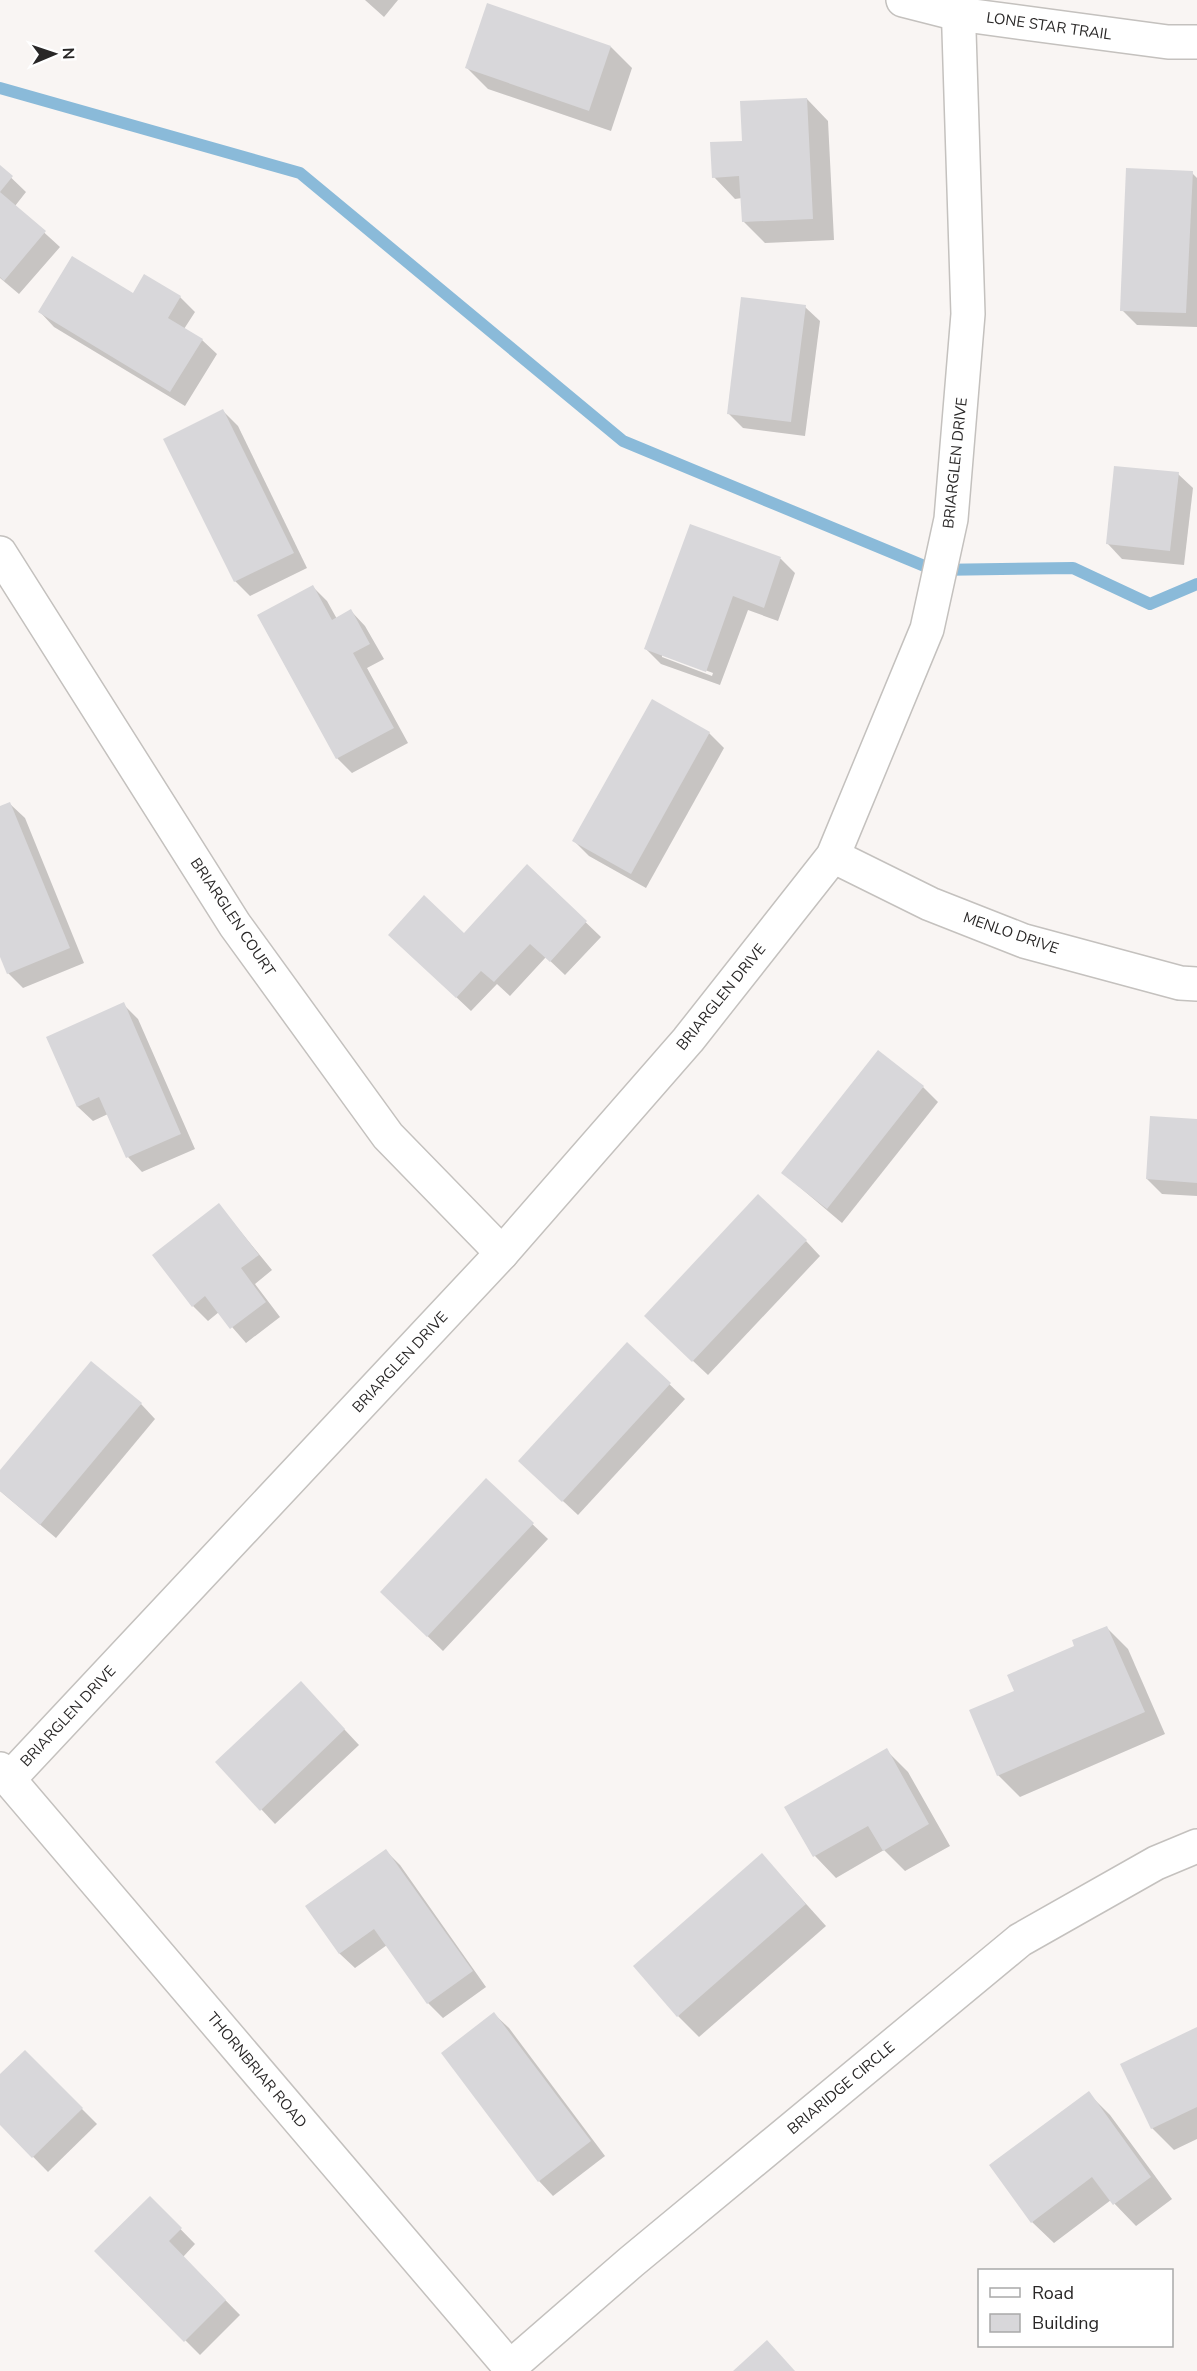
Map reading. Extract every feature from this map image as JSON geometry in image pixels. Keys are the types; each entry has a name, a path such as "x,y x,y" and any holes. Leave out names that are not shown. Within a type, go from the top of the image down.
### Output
{"street":[{"name":"LONE STAR TRAIL","path":"903,0 1168,42 1197,42"},
{"name":"BRIARGLEN DRIVE","path":"5,1774 502,1253 688,1040 833,856 927,629 951,519 968,314 958,7"},
{"name":"BRIARGLEN COURT","path":"0,553 235,925 388,1136 502,1253"},
{"name":"MENLO DRIVE","path":"833,856 930,904 1024,940 1179,983 1197,984"},
{"name":"THORNBRIAR ROAD","path":"5,1774 512,2369"},
{"name":"BRIARIDGE CIRCLE","path":"512,2369 631,2262 1020,1940 1156,1863 1197,1846"}],"building":[{"path":"487,3 611,46 589,111 465,68"},
{"path":"807,98 813,219 742,222 739,176 712,178 710,142 742,141 740,101"},
{"path":"0,165 13,176 0,192"},
{"path":"1126,168 1193,171 1186,313 1120,311"},
{"path":"0,192 46,231 4,281 0,277"},
{"path":"72,256 133,293 144,274 181,296 168,318 203,339 170,392 38,312"},
{"path":"741,297 806,305 791,422 727,414"},
{"path":"223,409 294,553 234,582 163,439"},
{"path":"1114,466 1179,472 1170,551 1106,544"},
{"path":"690,524 781,557 764,608 733,596 706,672 644,649"},
{"path":"313,585 332,620 351,609 370,644 353,653 394,728 336,759 257,615"},
{"path":"652,699 710,732 631,874 572,841"},
{"path":"10,802 70,948 7,974 0,957 0,806"},
{"path":"527,864 587,921 550,962 530,944 494,982 481,971 456,998 388,935 424,895 464,933"},
{"path":"124,1002 181,1134 126,1158 99,1097 77,1107 46,1037"},
{"path":"878,1050 924,1086 827,1209 781,1173"},
{"path":"1150,1116 1197,1119 1197,1183 1146,1179"},
{"path":"758,1194 807,1240 692,1362 644,1316"},
{"path":"219,1203 259,1255 241,1268 266,1302 230,1329 205,1296 192,1307 152,1255"},
{"path":"627,1342 671,1383 562,1502 518,1461"},
{"path":"91,1361 142,1403 40,1525 0,1491 0,1470"},
{"path":"486,1478 534,1523 427,1637 380,1592"},
{"path":"1107,1626 1145,1712 997,1776 969,1710 1014,1691 1007,1675 1074,1646 1072,1640"},
{"path":"301,1681 345,1729 260,1811 215,1762"},
{"path":"887,1748 929,1824 883,1851 868,1826 813,1857 784,1807"},
{"path":"386,1849 473,1971 427,2004 374,1929 339,1954 305,1906"},
{"path":"762,1853 806,1904 677,2017 633,1966"},
{"path":"494,2012 591,2141 538,2182 441,2053"},
{"path":"1197,2027 1197,2107 1151,2129 1120,2064"},
{"path":"25,2050 83,2108 32,2158 0,2125 0,2074"},
{"path":"1089,2091 1151,2177 1113,2205 1092,2177 1031,2223 989,2165"},
{"path":"150,2196 182,2228 169,2241 226,2300 184,2342 94,2251"},
{"path":"767,2340 795,2371 733,2371"}],"waterway":[{"path":"0,88 300,173 623,441 934,570 1073,568 1150,604 1197,584"}]}
